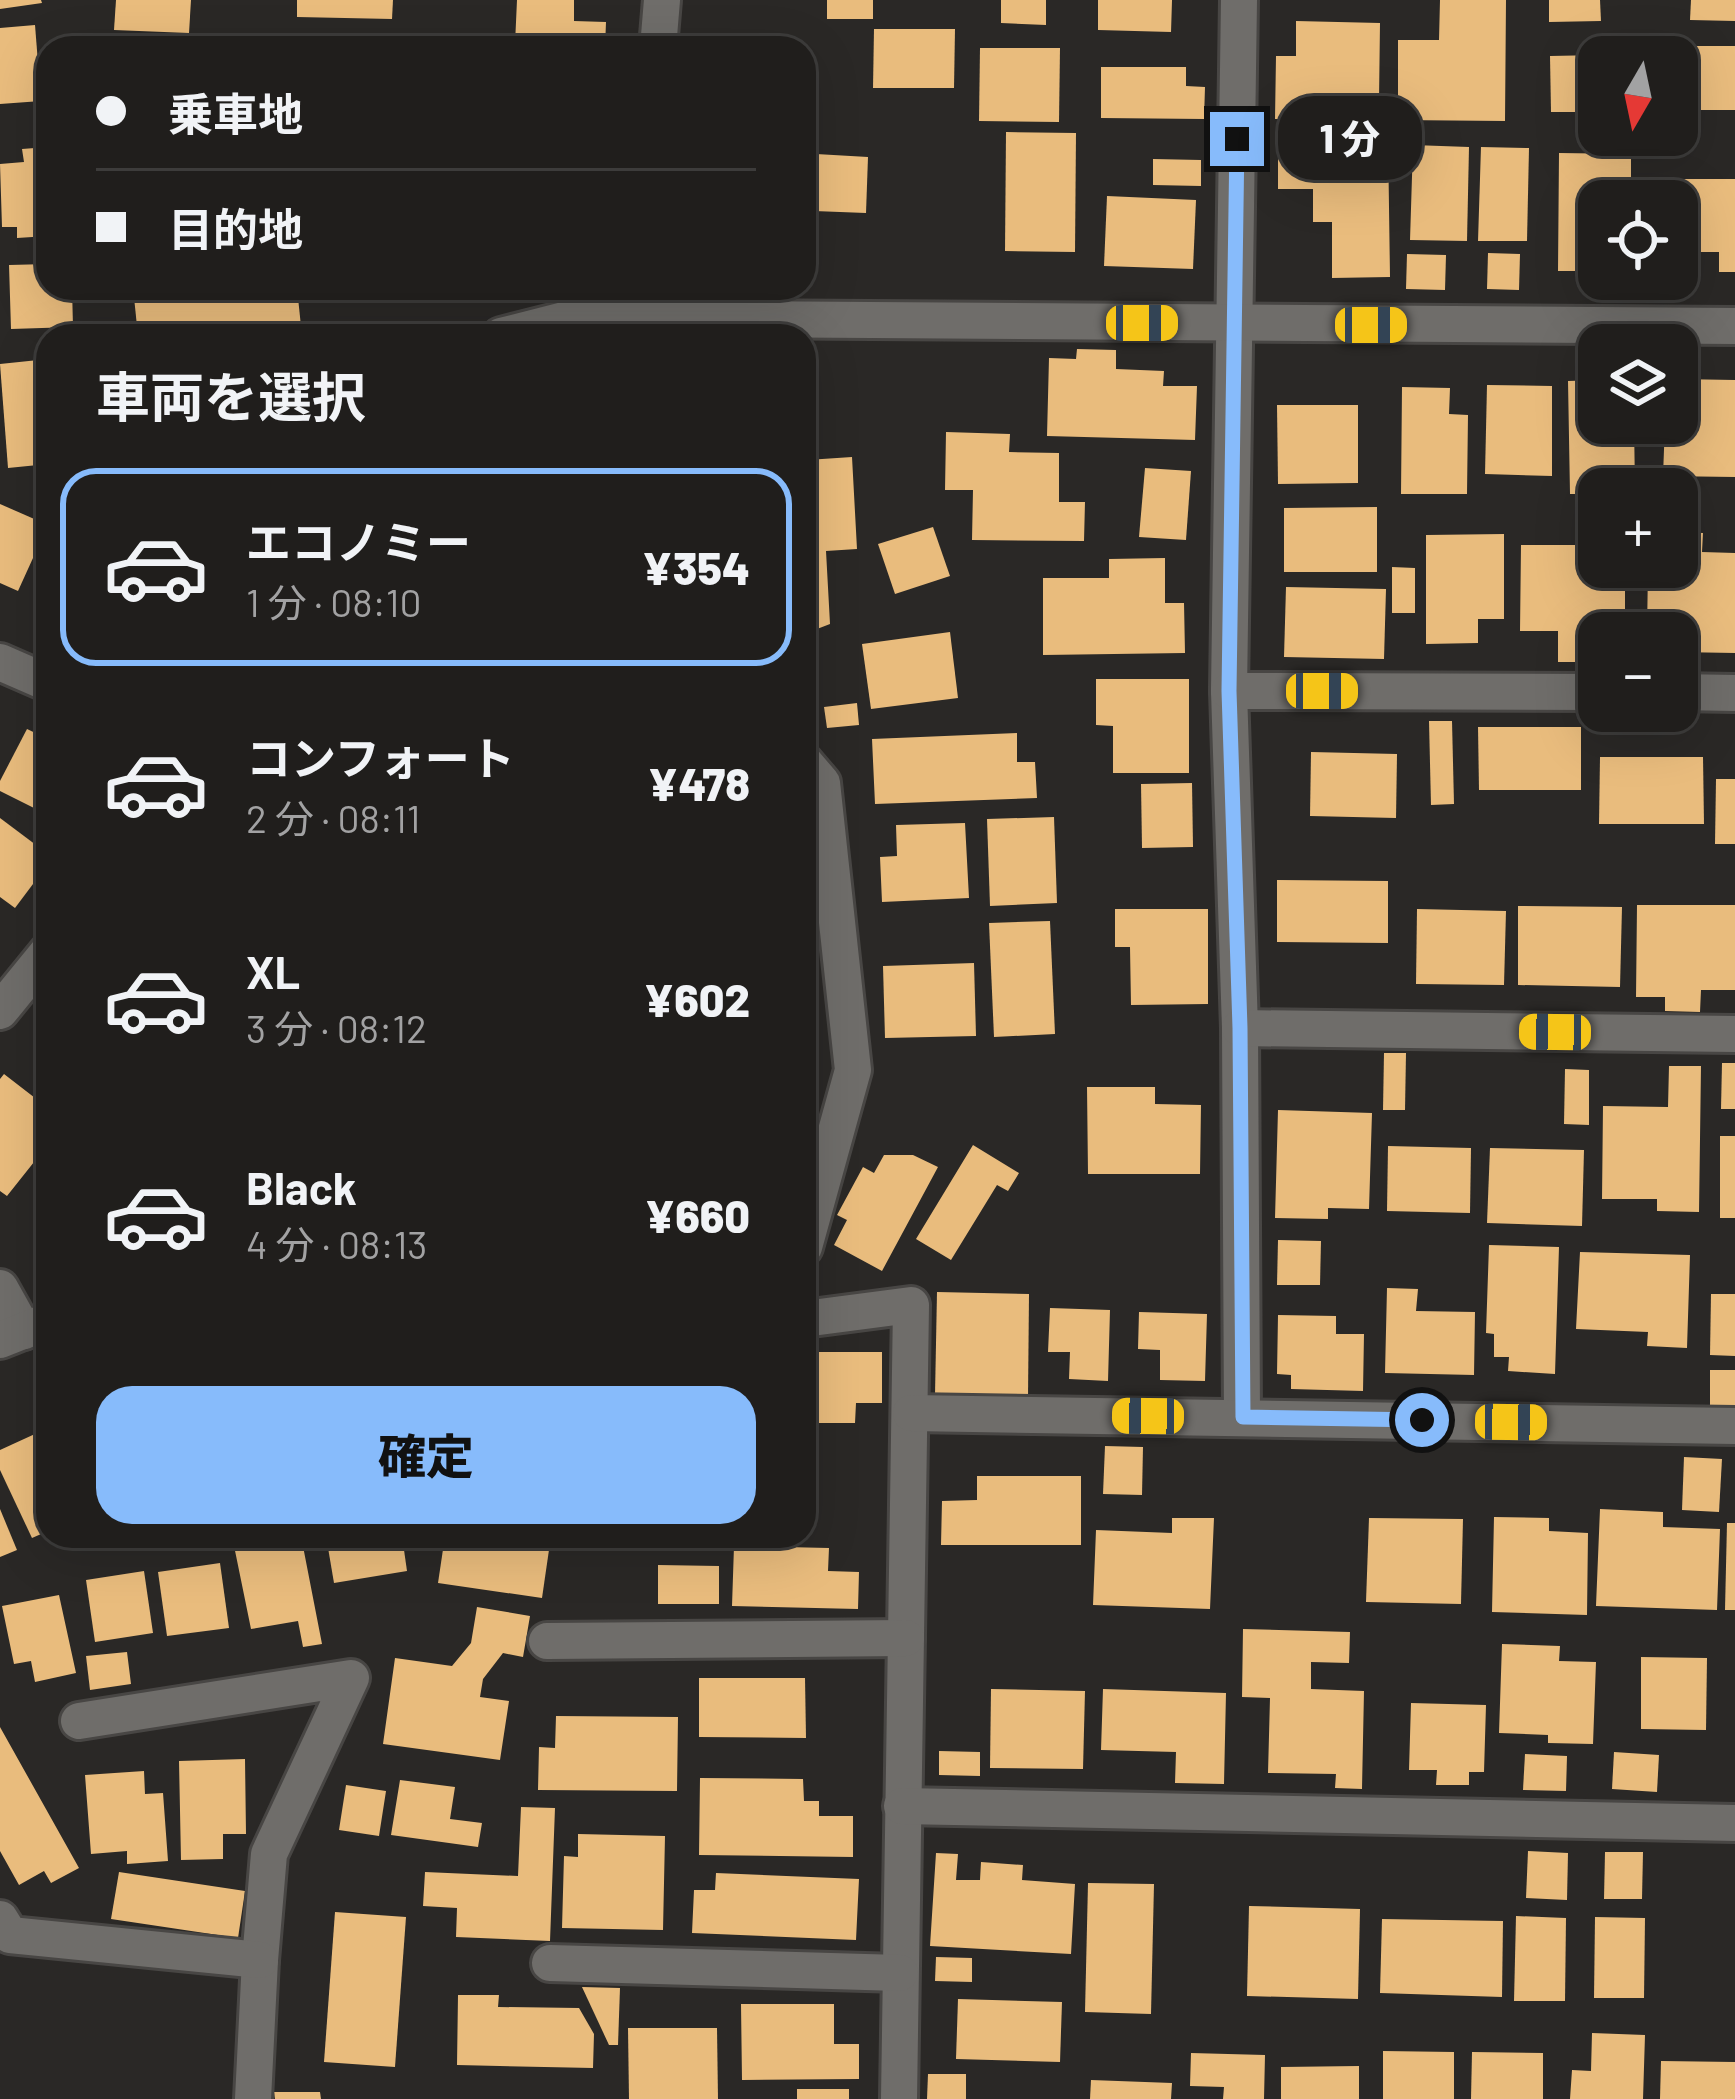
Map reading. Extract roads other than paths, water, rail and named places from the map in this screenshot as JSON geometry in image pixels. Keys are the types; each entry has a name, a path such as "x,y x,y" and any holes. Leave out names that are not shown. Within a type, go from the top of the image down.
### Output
{"street":[{"path":"659,36 662,0"},
{"path":"1239,0 1229,691 1240,1028 1243,1417"},
{"path":"548,324 637,303 1235,324 1735,326"},
{"path":"0,662 36,678"},
{"path":"1229,691 1578,692"},
{"path":"1698,692 1735,693"},
{"path":"816,776 822,783 853,1070 816,1203"},
{"path":"0,1011 36,967"},
{"path":"1240,1028 1735,1034"},
{"path":"0,1288 24,1331"},
{"path":"816,1317 911,1305 899,2099"},
{"path":"911,1413 1735,1426"},
{"path":"547,1641 906,1638"},
{"path":"79,1721 351,1678 269,1854 253,2099"},
{"path":"902,1806 1735,1823"},
{"path":"0,1919 10,1936 260,1960"},
{"path":"550,1964 900,1973"}]}
